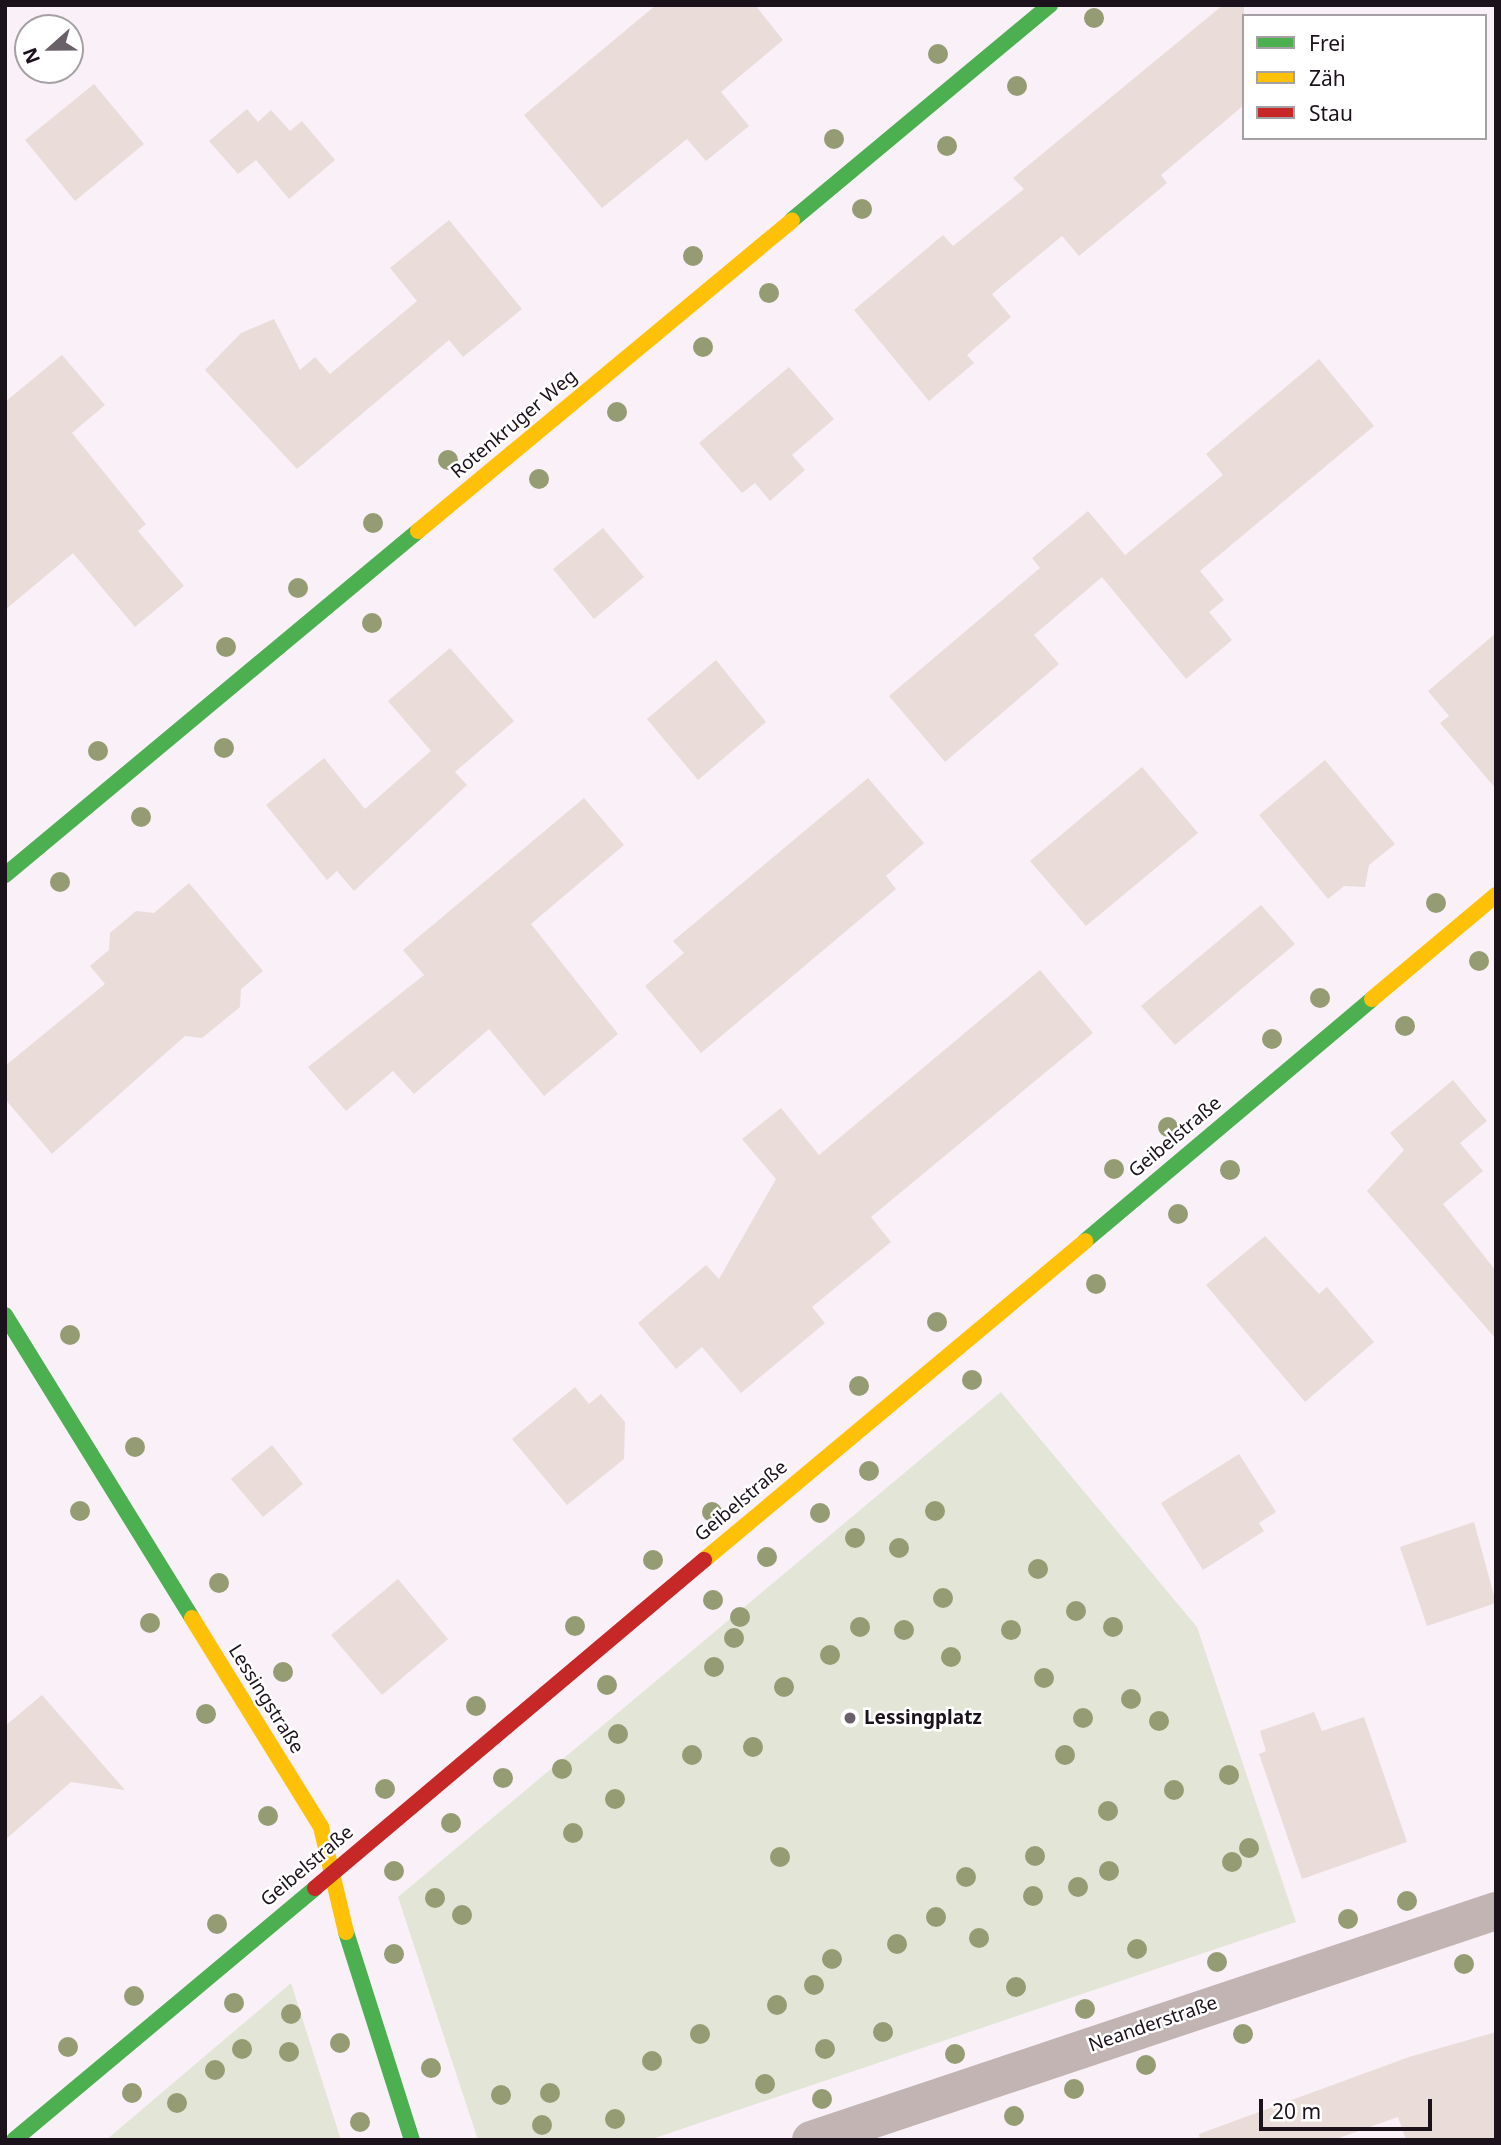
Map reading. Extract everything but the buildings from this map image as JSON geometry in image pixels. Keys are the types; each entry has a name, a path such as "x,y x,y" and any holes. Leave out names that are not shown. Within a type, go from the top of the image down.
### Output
{"street":[{"name":"Rotenkruger Weg","path":"5,875 1050,5"},
{"name":"Geibelstraße","path":"14,2140 1496,895"},
{"name":"Lessingstraße","path":"5,1315 321,1827 331,1873 412,2140"},
{"name":"Neanderstraße","path":"811,2140 1496,1911"}],"green space":[{"name":"Lessingplatz","path":"1001,1392 1197,1627 1296,1922 649,2140 478,2140 398,1897"},
{"path":"291,1983 341,2140 106,2140"}],"traffic: fast":[{"path":"792,220 1050,5"},
{"path":"5,875 418,531"},
{"path":"1085,1241 1372,999"},
{"path":"5,1315 192,1618"},
{"path":"14,2140 315,1888"},
{"path":"346,1932 412,2140"}],"traffic: slow":[{"path":"418,531 792,220"},
{"path":"1372,999 1496,895"},
{"path":"704,1560 1085,1241"},
{"path":"192,1618 321,1827 346,1932"}],"traffic: jam":[{"path":"315,1888 704,1560"}],"place":[{"name":"Lessingplatz","path":"850,1718"}]}
